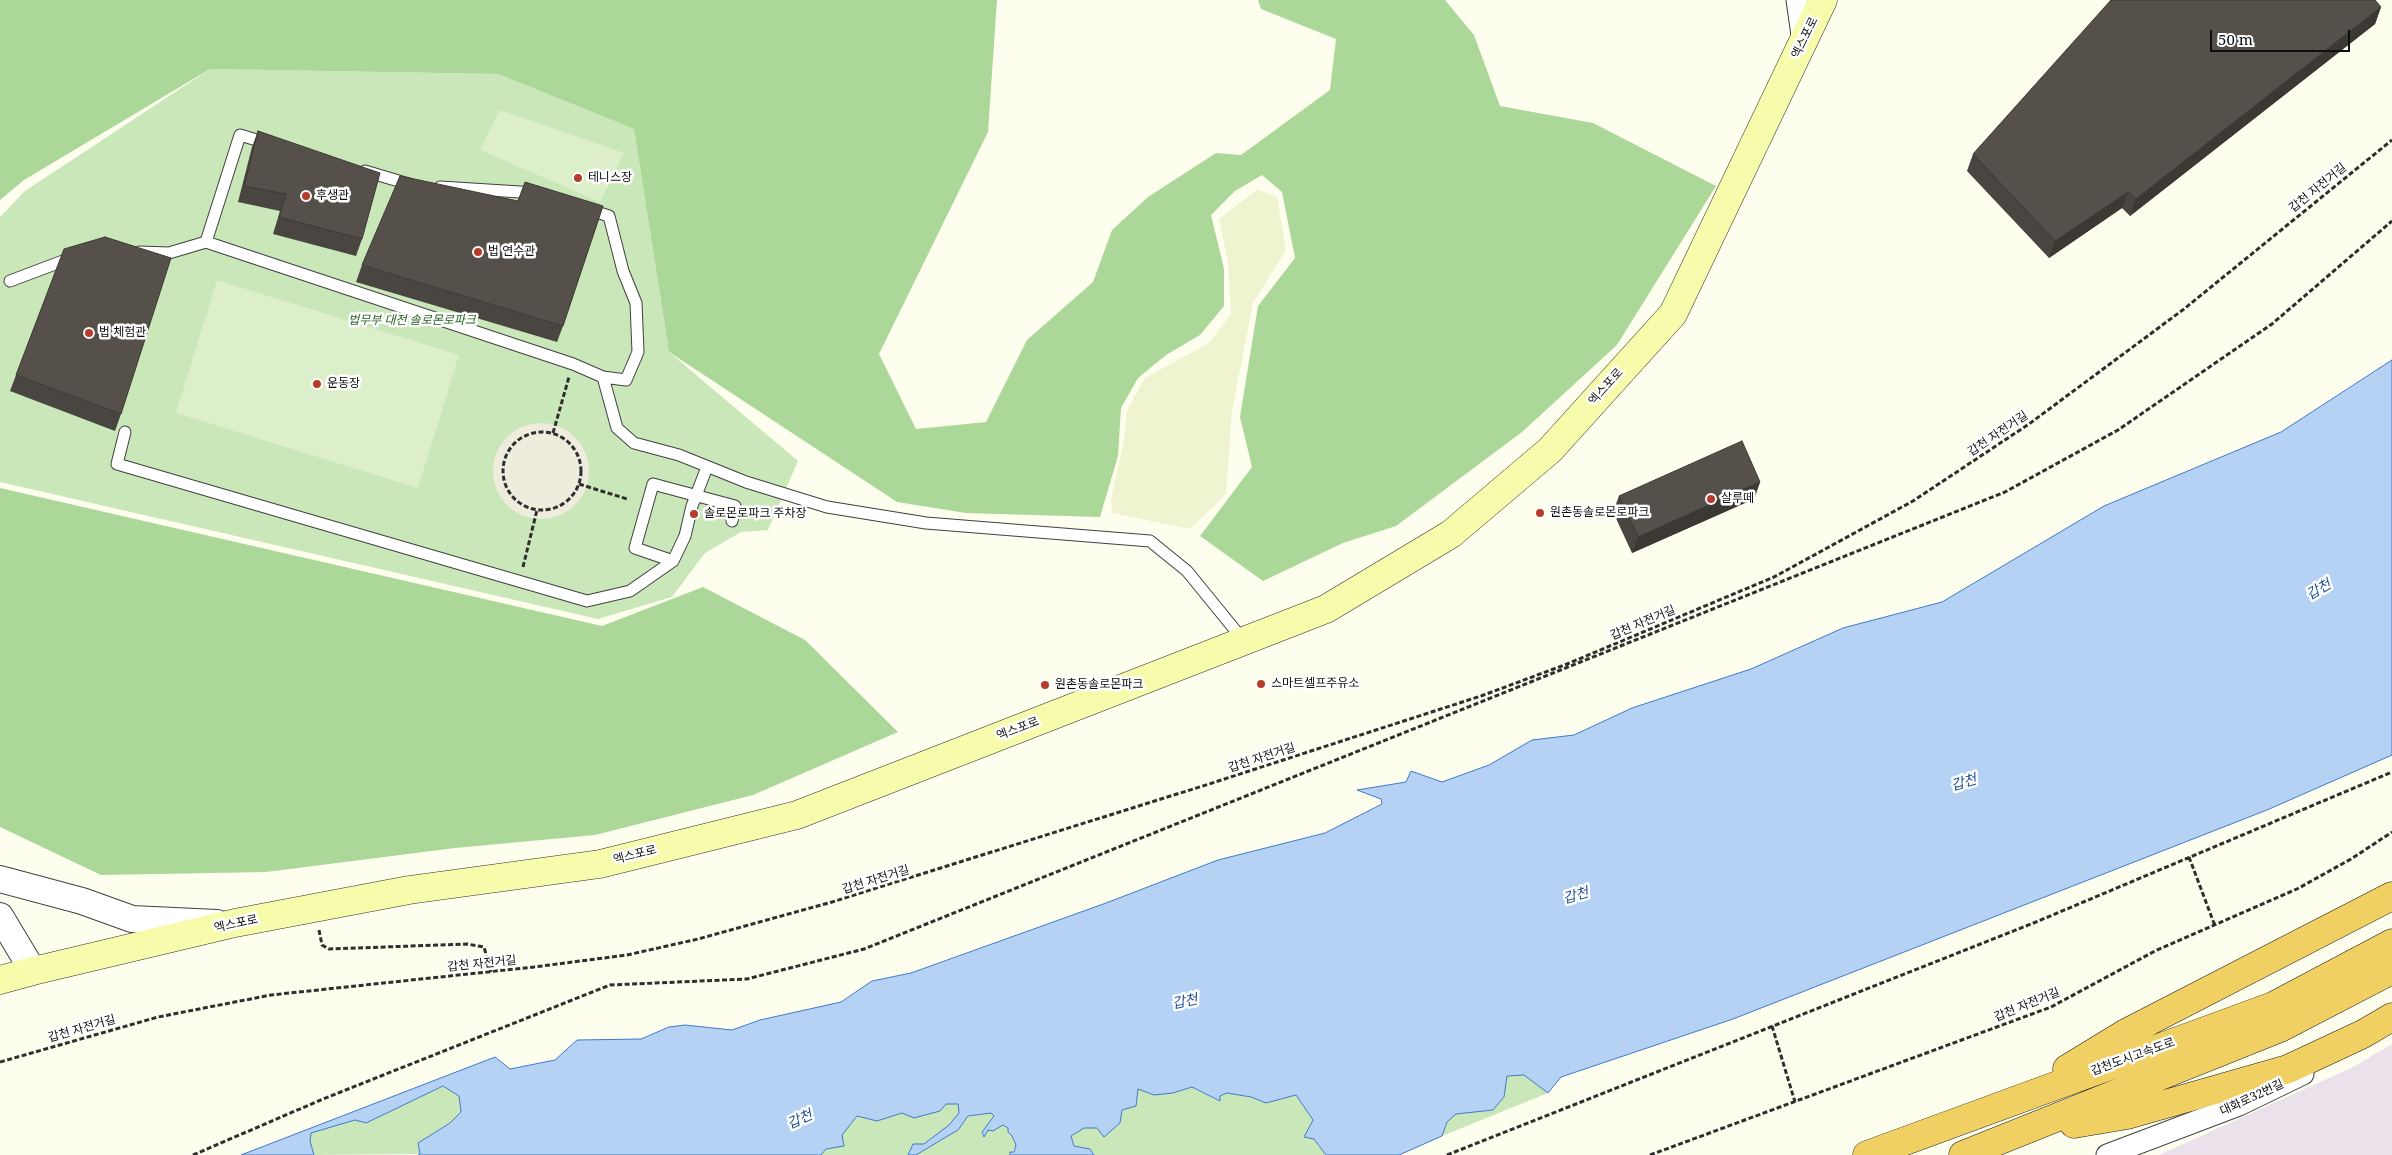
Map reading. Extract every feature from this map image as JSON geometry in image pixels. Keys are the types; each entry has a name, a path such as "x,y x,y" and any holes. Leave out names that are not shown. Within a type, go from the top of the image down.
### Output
{"highway":[{"path":"2014,1102 2126,1033 2392,896"},
{"name":"갑천도시고속도로","path":"1867,1155 2272,1006 2392,943"},
{"path":"1962,1155 2019,1134 2280,1028 2392,970"},
{"path":"2019,1134 2127,1115 2288,1069 2363,1034 2392,1018"}],"main road":[{"name":"엑스포로","path":"0,980 235,923 409,890 600,864 797,815 1326,609 1451,534 1550,450 1673,314 1823,0"}],"street":[{"path":"1797,0 1803,42"},
{"path":"0,879 82,901 132,919 235,923"},
{"path":"0,916 33,971"},
{"name":"대화로32번길","path":"2107,1155 2239,1106 2392,1028"}],"lane":[{"path":"206,242 240,135 277,146"},
{"path":"352,168 418,186 530,192 547,197"},
{"path":"125,251 169,253 206,242 573,364 603,377 626,380 638,352 636,303 624,270 609,216 574,205"},
{"path":"10,281 86,253"},
{"path":"603,377 617,428 634,443 679,455 746,482 827,507 926,523 1150,541 1187,571 1244,641"},
{"path":"125,432 117,464 587,601 630,591 673,561 686,536 696,496 707,467"},
{"path":"673,561 634,548 653,484 735,506 732,522"}],"path":[{"name":"갑천 자전거길","path":"0,1062 158,1017 271,995 491,972 627,955 698,939 832,902 1209,784 1481,696 1566,664 1766,580 1913,501 2029,424 2184,309 2392,140"},
{"path":"193,1155 323,1099 610,985 747,979 864,948 2005,492 2118,430 2272,324 2392,221"},
{"path":"553,433 573,364"},
{"path":"540,432 553,433 569,444 579,459 581,472 579,484 572,496 562,504 550,509 537,510 525,506 514,498 506,488 503,476 503,462 512,446 528,434 540,432"},
{"path":"579,484 627,500"},
{"path":"519,582 537,510"},
{"path":"1446,1155 2036,922 2392,772"},
{"name":"갑천 자전거길","path":"1650,1155 2051,1006 2155,951 2297,889 2350,859 2392,832"},
{"path":"2189,857 2215,926"},
{"path":"319,930 322,944 329,949 467,944 484,947 491,972"},
{"path":"1772,1026 1795,1102"}],"shaded area":[{"path":"541,423 559,426 575,437 586,453 589,471 586,489 575,505 559,516 541,519 523,516 507,505 496,489 493,471 496,453 507,437 523,426"},
{"path":"2392,1044 2392,1155 2159,1155 2353,1067"}],"green space":[{"path":"0,0 997,0 988,132 879,354 916,429 986,422 1027,340 1093,282 1112,230 1148,197 1216,153 1241,155 1330,90 1336,39 1261,9 1258,0 1445,0 1474,35 1500,106 1593,123 1716,186 1617,345 1522,432 1396,526 1343,543 1263,581 1200,536 1252,467 1240,417 1258,306 1295,258 1282,192 1262,175 1235,191 1211,215 1224,269 1224,306 1200,335 1166,355 1138,378 1121,408 1118,456 1100,517 966,513 897,502 669,352 634,129 498,74 210,69 24,180 0,200"},
{"name":"법무부 대전 솔로몬로파크","path":"210,69 498,74 634,129 669,352 798,461 768,530 741,532 705,553 672,597 598,619 0,482 0,217 25,191"},
{"name":"테니스장","path":"500,110 624,153 600,202 480,150"},
{"path":"1258,189 1277,197 1286,250 1253,303 1232,411 1226,494 1190,529 1112,513 1111,499 1124,440 1127,410 1145,378 1209,343 1231,314 1228,262 1219,219"},
{"name":"운동장","path":"217,280 459,355 418,488 176,413"},
{"path":"0,488 602,626 703,587 805,640 898,732 753,795 595,835 455,848 266,872 101,875 0,827"},
{"path":"1524,1074 1548,1093 1442,1136 1447,1122 1456,1114 1493,1110 1504,1097 1507,1076"},
{"path":"443,1086 459,1096 461,1112 450,1123 418,1143 420,1154 314,1155 309,1141 311,1133 355,1120 367,1122"},
{"path":"1192,1087 1219,1101 1220,1096 1227,1093 1251,1097 1266,1103 1296,1095 1313,1120 1314,1139 1326,1155 1094,1155 1090,1149 1074,1146 1071,1136 1084,1128 1097,1128 1105,1137 1122,1110 1136,1106 1138,1088 1173,1093"},
{"path":"946,1104 958,1104 960,1113 949,1125 924,1145 913,1144 908,1155 821,1155 857,1116 877,1121 902,1113"},
{"path":"991,1113 994,1116 982,1132 983,1136 988,1130 1003,1125 1008,1128 1017,1145 1010,1155 916,1155 958,1130 968,1116"}],"water":[{"name":"갑천","path":"2392,360 2392,755 2267,810 1733,1019 1561,1077 1548,1093 1524,1075 1507,1076 1504,1097 1493,1110 1456,1114 1447,1122 1442,1136 1399,1155 1326,1155 1314,1139 1304,1137 1313,1120 1296,1095 1266,1103 1251,1097 1227,1093 1220,1096 1220,1101 1192,1087 1173,1093 1154,1095 1138,1089 1136,1106 1122,1110 1120,1123 1104,1137 1097,1128 1084,1128 1071,1136 1074,1146 1090,1149 1094,1155 1010,1155 1010,1152 1014,1152 1016,1145 1008,1132 1008,1128 1003,1125 993,1131 988,1130 984,1137 982,1132 994,1116 991,1113 968,1116 958,1130 916,1155 908,1155 913,1144 924,1144 949,1125 959,1113 958,1104 946,1104 940,1111 914,1118 902,1113 877,1121 857,1116 842,1135 844,1146 826,1149 821,1155 418,1155 420,1154 418,1143 450,1123 461,1112 459,1096 443,1086 366,1123 355,1120 311,1133 310,1141 314,1155 241,1155 495,1057 510,1069 555,1060 577,1040 641,1039 669,1027 685,1025 732,1030 760,1020 841,1002 872,981 911,973 1106,903 1218,860 1325,833 1382,804 1381,799 1357,790 1406,782 1411,771 1442,782 1489,765 1532,740 1574,735 1632,708 1751,669 1843,628 1942,602 2104,506 2281,432"}],"building":[{"path":"2111,0 2375,0 2381,7 2136,199 2128,192 2055,241 1973,154"},
{"name":"후생관","path":"258,131 380,173 362,239 279,217 286,194 244,186"},
{"name":"법 연수관","path":"400,176 518,201 525,182 603,206 563,326 362,265"},
{"name":"법 체험관","path":"105,237 171,258 121,414 16,375 64,249"},
{"path":"1742,441 1760,482 1638,537 1619,496"}],"place":[{"name":"테니스장","path":"578,178"},
{"name":"후생관","path":"306,196"},
{"name":"법 연수관","path":"478,252"},
{"name":"법 체험관","path":"89,333"},
{"name":"운동장","path":"317,384"},
{"name":"살루떼","path":"1711,499"},
{"name":"원촌동솔로몬로파크","path":"1540,513"},
{"name":"솔로몬로파크 주차장","path":"694,514"},
{"name":"스마트셀프주유소","path":"1261,684"},
{"name":"원촌동솔로몬파크","path":"1045,685"}]}
